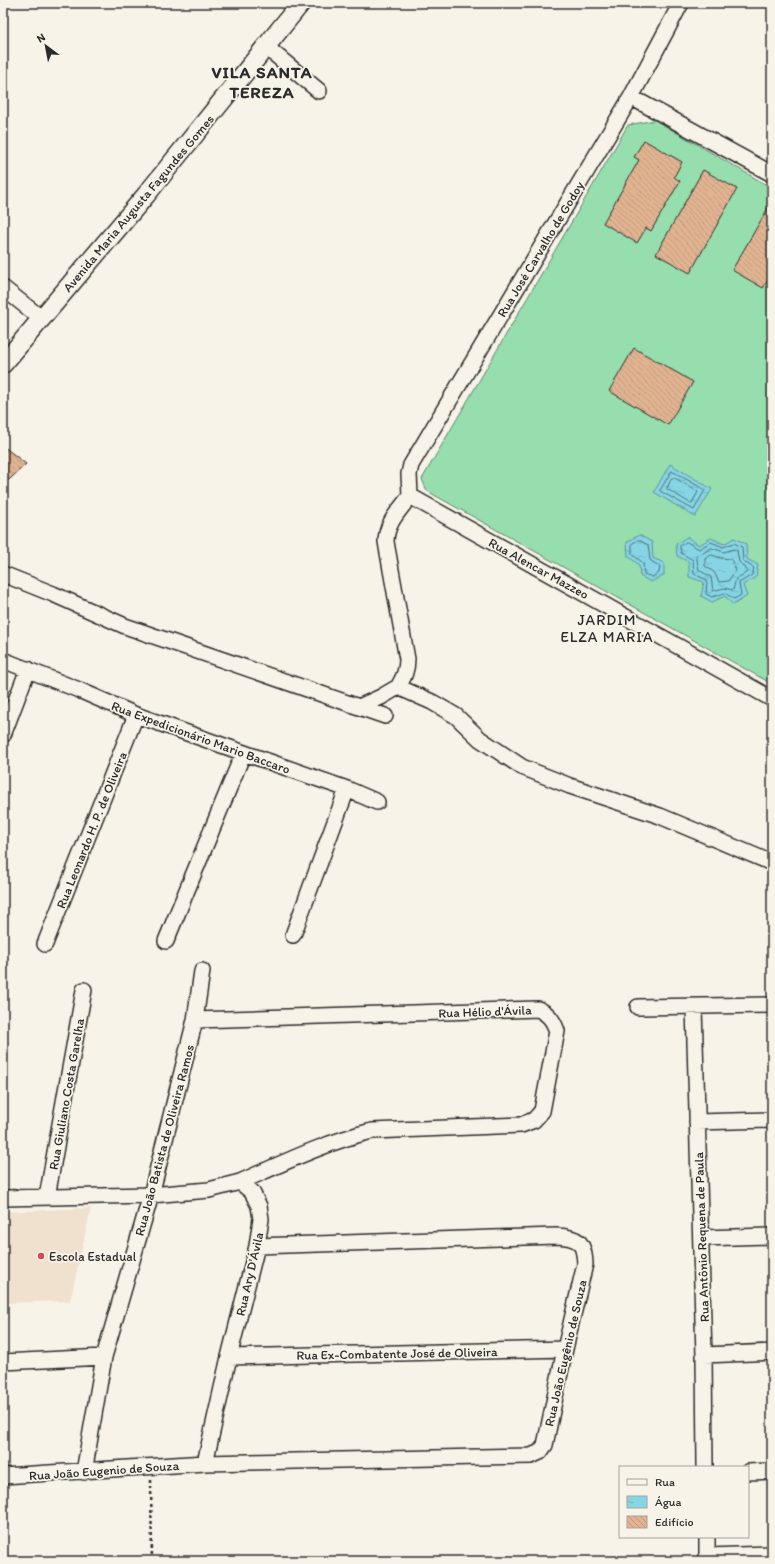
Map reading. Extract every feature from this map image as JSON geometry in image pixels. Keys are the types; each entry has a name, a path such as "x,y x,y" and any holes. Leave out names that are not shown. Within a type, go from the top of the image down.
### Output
{"main road":[{"name":"Avenida Maria Augusta Fagundes Gomes","path":"3,364 146,196 301,3"}],"street":[{"name":"Rua José Carvalho de Godoy","path":"410,496 409,474 411,465 631,97 682,3"},
{"path":"265,46 319,91"},
{"path":"631,97 772,174"},
{"path":"3,288 41,318"},
{"path":"359,706 381,697 398,687 407,668 407,659 386,542 386,534 389,524 410,496"},
{"name":"Rua Alencar Mazzeo","path":"410,496 772,699"},
{"path":"3,574 53,594 125,626 385,716"},
{"name":"Rua Expedicionário Mario Baccaro","path":"3,660 28,669 136,716 347,789 377,802"},
{"path":"3,735 28,669"},
{"path":"398,687 432,702 456,716 480,739 522,767 570,786 660,816 772,863"},
{"name":"Rua Leonardo H. P. de Oliveira","path":"45,944 136,716"},
{"path":"166,941 243,754"},
{"path":"293,935 347,789"},
{"name":"Rua João Batista de Oliveira Ramos","path":"84,1472 104,1357 151,1195 195,1020 202,971"},
{"name":"Rua Giuliano Costa Garelha","path":"47,1197 84,990"},
{"path":"638,1007 772,1005"},
{"name":"Rua Antônio Requena de Paula","path":"694,1007 704,1355 705,1466"},
{"name":"Rua Hélio d'Ávila","path":"195,1020 538,1009 546,1013 554,1021 557,1031 542,1111 534,1120 521,1125 372,1131 349,1137 285,1162 240,1182"},
{"path":"698,1122 772,1120"},
{"path":"3,1198 151,1195 208,1190 240,1182"},
{"name":"Rua Ary D'Ávila","path":"205,1463 228,1357 257,1246 262,1219 259,1206 252,1192 240,1182"},
{"name":"Rua João Eugênio de Souza","path":"205,1463 531,1456 540,1452 545,1445 585,1264 585,1252 580,1242 570,1237 548,1236 257,1246"},
{"path":"701,1238 772,1236"},
{"name":"Rua Ex-Combatente José de Oliveira","path":"228,1357 565,1350"},
{"path":"704,1355 772,1352"},
{"path":"3,1362 104,1357"},
{"name":"Rua João Eugenio de Souza","path":"3,1476 84,1472 205,1463"},
{"path":"749,1472 772,1471"},
{"path":"707,1538 707,1559 772,1554"}],"path":[{"path":"151,1467 152,1561"}],"shaded area":[{"name":"Escola Estadual","path":"91,1208 70,1301 3,1303 3,1212"}],"green space":[{"path":"655,120 772,188 772,684 427,491 422,479 628,125"}],"water":[{"path":"670,464 712,489 695,517 654,492"},
{"path":"639,535 652,542 653,558 664,563 664,575 651,582 640,576 639,565 628,556 627,542"},
{"path":"687,537 699,545 711,538 724,544 734,538 746,544 747,559 758,565 756,577 743,585 747,596 733,605 725,596 712,602 701,596 704,582 689,577 689,562 677,556 676,544"}],"building":[{"path":"644,140 682,162 674,177 680,181 651,231 646,228 637,243 603,223 639,160 634,157"},
{"path":"703,170 737,189 690,273 656,254"},
{"path":"771,203 772,273 763,288 732,270"},
{"path":"634,348 693,382 668,425 609,391"},
{"path":"3,446 26,464 10,479 3,483"}],"place":[{"name":"Escola Estadual","path":"41,1256"}],"district":[{"name":"VILA SANTA TEREZA","path":"262,82"},
{"name":"JARDIM ELZA MARIA","path":"607,628"}]}
